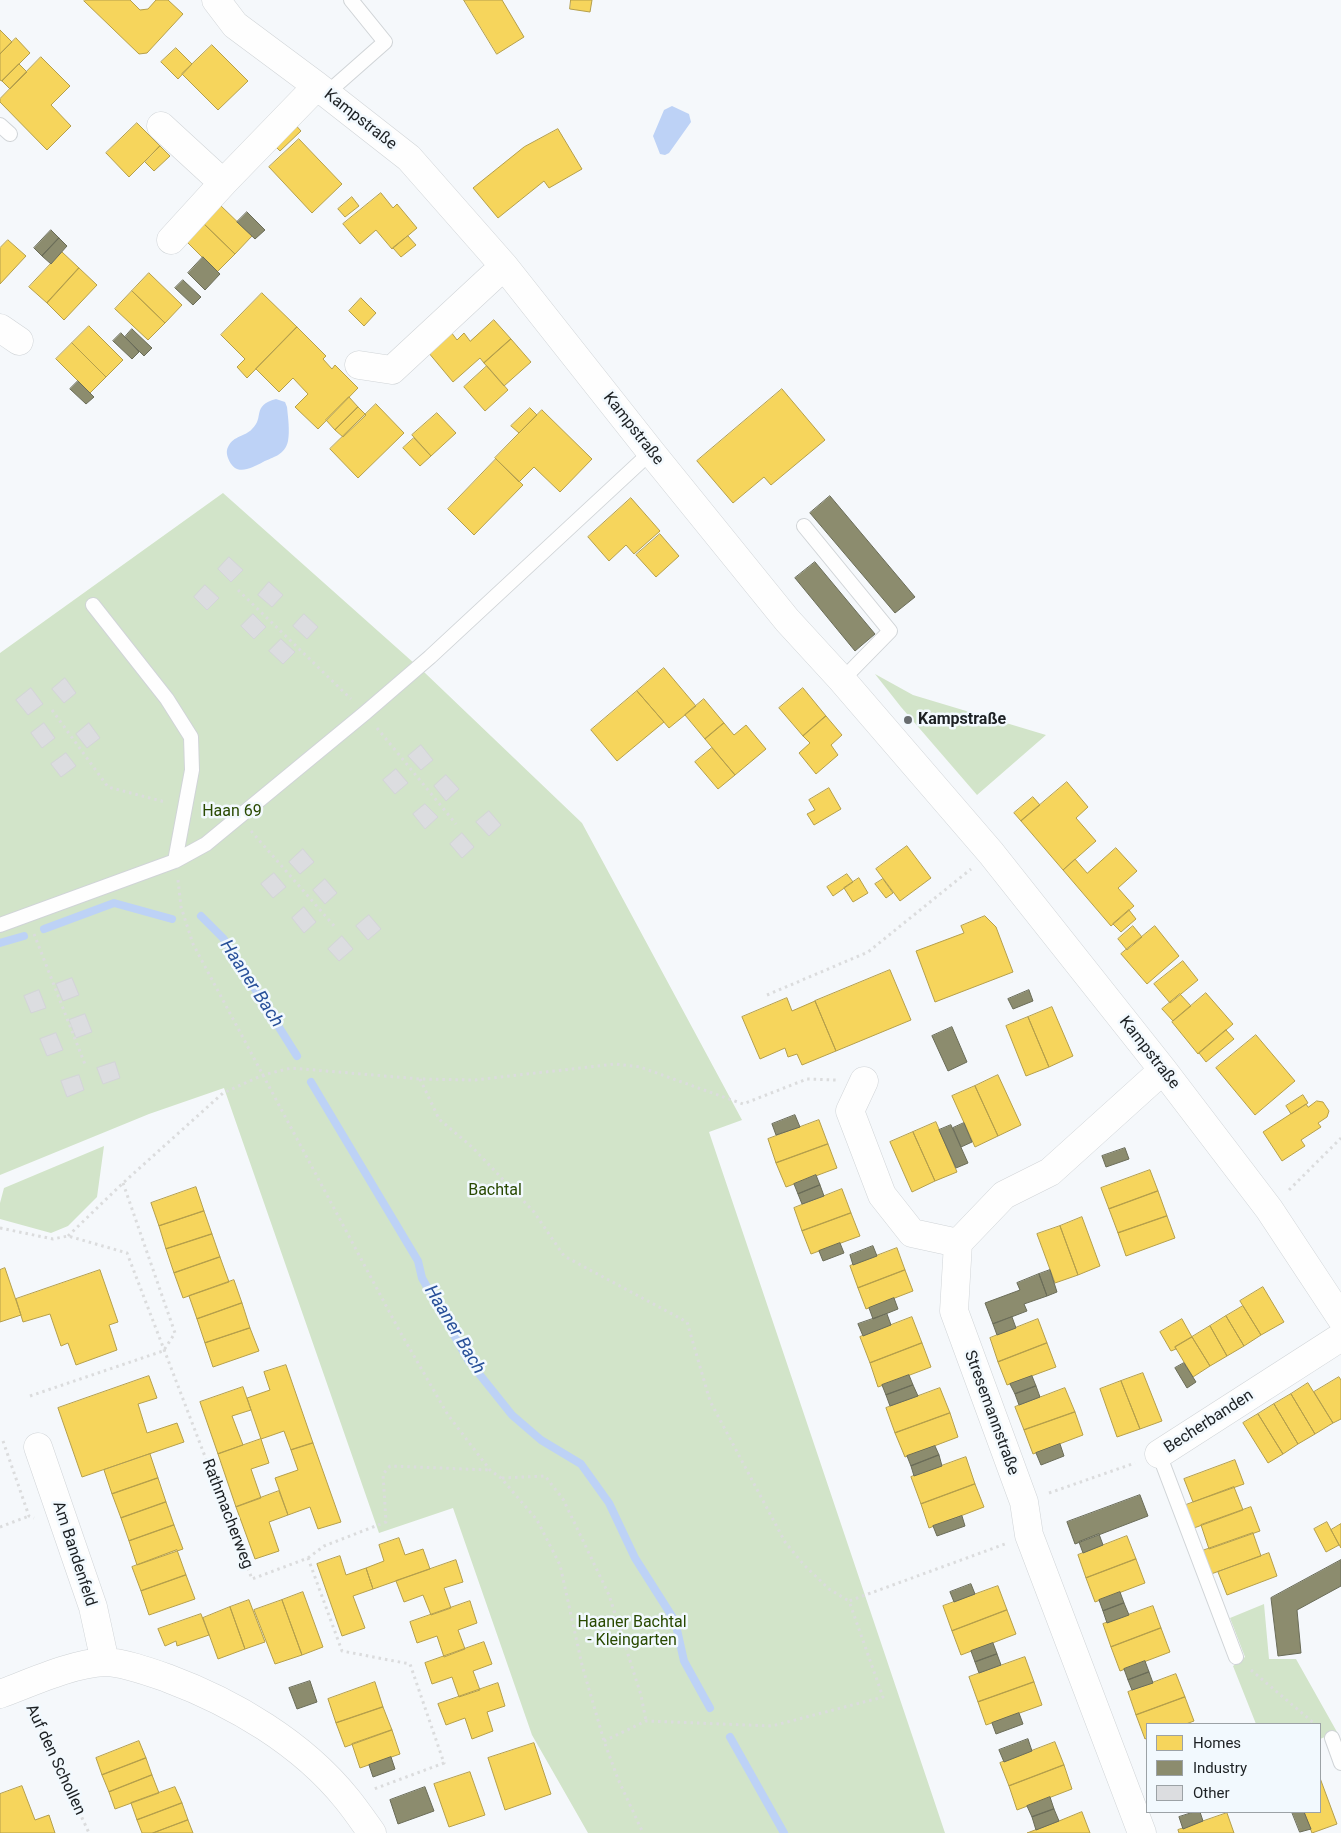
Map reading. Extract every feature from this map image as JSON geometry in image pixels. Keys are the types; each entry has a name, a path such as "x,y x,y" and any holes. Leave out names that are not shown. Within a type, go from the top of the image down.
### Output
{"street":[{"name":"Kampstraße","path":"216,0 235,26 409,158 504,266 650,452 787,620 842,680 991,853 1163,1070 1269,1210 1341,1318"},
{"name":"Kampstraße","path":"171,240 223,183 321,90"},
{"path":"161,126 223,183"},
{"path":"359,364 392,370 504,266"},
{"path":"864,1081 850,1111 882,1195 912,1233 958,1244 1004,1195 1050,1172 1163,1070"},
{"name":"Stresemannstraße","path":"958,1244 954,1311 1024,1502 1030,1535 1142,1833"},
{"name":"Becherbanden","path":"1159,1454 1341,1337"},
{"name":"Am Bandenfeld","path":"38,1446 92,1607 105,1662"},
{"path":"11,1690 67,1669 105,1662 143,1670 189,1686 250,1717 294,1747 347,1799 372,1833"}],"lane":[{"path":"321,90 385,42 351,0"},
{"path":"0,924 175,862 206,844 366,713 430,657 650,452"},
{"path":"804,526 890,632 842,680"},
{"path":"93,604 167,699 191,737 192,770 175,862"},
{"name":"Becherbanden","path":"1159,1454 1236,1657"},
{"path":"1332,1738 1341,1764"}],"path":[{"path":"238,590 366,713 456,824"},
{"path":"52,710 108,787 185,808"},
{"path":"239,817 335,927"},
{"path":"768,995 868,952 991,853"},
{"path":"175,862 181,907 193,944 394,1322 448,1415 490,1470 501,1478 537,1520 560,1565 582,1665 604,1741 618,1778 643,1833"},
{"path":"26,915 86,1067"},
{"path":"68,1236 123,1183 223,1093 263,1075 291,1068 420,1079 475,1080 615,1064 640,1067 744,1104 807,1079 864,1081"},
{"path":"420,1079 439,1119 472,1147 534,1212 564,1256 687,1322 710,1401 784,1542 804,1566 829,1589 849,1601 883,1696 772,1726 646,1721 604,1741"},
{"path":"1269,1210 1341,1138"},
{"path":"30,1396 163,1351 174,1333 123,1183"},
{"path":"0,1228 53,1238 68,1236 127,1253 163,1351"},
{"name":"Rathmacherweg","path":"163,1351 252,1579 308,1558"},
{"path":"1024,1502 1159,1454"},
{"path":"347,1799 444,1763 410,1664 342,1651 308,1558 324,1546 386,1522 383,1474 390,1466 490,1470"},
{"path":"501,1478 545,1476 563,1500 609,1595 641,1695 646,1721"},
{"path":"0,1527 29,1516"},
{"path":"849,1601 1030,1535"},
{"path":"1236,1657 1315,1723"},
{"name":"Auf den Schollen","path":"11,1690 89,1833"}],"green space":[{"name":"Bachtal","path":"223,493 424,672 582,823 742,1120 709,1132 945,1833 588,1833 532,1735 453,1508 379,1533 224,1088 149,1114 0,1175 0,653"},
{"path":"875,674 913,695 1046,735 977,795"},
{"path":"104,1146 97,1197 68,1226 51,1233 0,1219 0,1203 4,1188"},
{"path":"1264,1604 1269,1659 1296,1659 1337,1732 1321,1739 1321,1723 1256,1723 1233,1666 1245,1657 1230,1618"}],"water":[{"path":"672,106 689,114 691,122 669,153 665,155 660,154 653,136 664,110"},
{"path":"276,399 285,402 287,407 289,437 286,446 275,457 253,467 243,470 235,468 228,458 227,451 230,443 252,429 256,425 261,408 268,402"}],"building: Homes":[{"path":"85,0 130,0 140,10 148,9 156,0 168,0 183,14 147,53 139,54"},
{"path":"464,0 502,0 524,37 497,54"},
{"path":"571,0 592,0 590,12 570,9"},
{"path":"0,30 12,42 0,54"},
{"path":"16,38 30,53 2,81 0,80 0,54"},
{"path":"212,45 248,81 218,110 182,74"},
{"path":"176,48 192,64 178,79 161,62"},
{"path":"41,57 70,86 51,105 71,126 47,150 0,102 0,99"},
{"path":"19,64 27,72 10,89 2,81"},
{"path":"292,121 301,131 280,151 271,142"},
{"path":"137,123 160,146 129,177 106,153"},
{"path":"558,129 582,169 549,188 544,181 498,218 473,188 524,147"},
{"path":"299,139 342,184 312,213 269,167"},
{"path":"160,146 170,156 154,171 145,162"},
{"path":"381,193 393,208 397,204 417,228 392,249 376,230 360,244 343,224"},
{"path":"352,197 359,206 345,217 338,209"},
{"path":"219,204 252,236 235,254 202,222"},
{"path":"202,222 235,254 217,272 185,240"},
{"path":"408,236 416,245 401,257 393,248"},
{"path":"8,240 26,256 0,284 0,248"},
{"path":"62,252 79,268 47,303 29,287"},
{"path":"79,268 97,285 64,320 47,303"},
{"path":"149,273 182,305 165,323 132,291"},
{"path":"132,291 165,323 148,340 115,309"},
{"path":"262,293 297,327 247,378 237,367 245,359 221,335"},
{"path":"361,298 376,313 364,326 349,311"},
{"path":"494,320 511,339 484,363 480,358 453,382 428,352 451,332 457,340 464,333 470,341"},
{"path":"89,326 123,360 106,377 72,343"},
{"path":"297,327 326,356 323,359 332,369 335,365 358,388 318,429 295,407 308,394 293,378 279,392 256,369"},
{"path":"511,339 531,362 504,386 484,363"},
{"path":"72,343 106,377 90,393 56,359"},
{"path":"487,366 508,390 485,411 464,387"},
{"path":"782,389 825,440 771,485 764,477 733,503 697,461"},
{"path":"349,397 358,407 335,430 326,420"},
{"path":"376,404 404,433 358,478 330,449"},
{"path":"358,407 366,415 343,437 335,430"},
{"path":"530,408 537,415 519,433 511,426"},
{"path":"542,410 592,459 560,492 534,467 519,482 495,458"},
{"path":"437,413 456,433 431,456 412,435"},
{"path":"414,438 431,456 420,466 403,448"},
{"path":"496,459 523,485 474,535 448,509"},
{"path":"631,498 660,531 634,554 626,545 609,561 588,537"},
{"path":"660,534 679,556 656,577 636,555"},
{"path":"664,668 696,706 669,728 637,691"},
{"path":"803,688 826,716 803,736 779,708"},
{"path":"637,691 664,722 617,761 591,730"},
{"path":"704,699 724,723 705,739 685,715"},
{"path":"826,716 842,735 831,745 838,755 816,774 799,753 810,743 803,736"},
{"path":"724,723 734,735 746,725 766,749 735,775 705,739"},
{"path":"712,748 735,775 718,789 695,762"},
{"path":"1067,782 1088,807 1076,818 1096,841 1063,870 1021,821"},
{"path":"829,788 841,809 814,825 807,814 815,810 809,800"},
{"path":"1033,797 1040,805 1021,821 1014,813"},
{"path":"907,846 931,878 900,901 876,869"},
{"path":"1116,848 1137,871 1118,888 1134,906 1111,926 1063,870 1075,859 1087,873"},
{"path":"847,874 853,882 833,896 827,887"},
{"path":"859,878 868,893 853,902 844,888"},
{"path":"883,879 893,893 886,898 875,884"},
{"path":"1129,910 1136,919 1121,932 1113,924"},
{"path":"985,916 996,927 1013,972 935,1002 916,951 964,933 961,926"},
{"path":"1133,926 1142,937 1127,950 1118,939"},
{"path":"1155,926 1179,956 1147,984 1121,954"},
{"path":"1183,961 1198,980 1170,1003 1154,984"},
{"path":"890,970 911,1020 836,1051 815,1001"},
{"path":"1206,993 1233,1024 1198,1054 1172,1022"},
{"path":"1180,994 1191,1006 1173,1021 1162,1009"},
{"path":"787,998 792,1011 815,1001 836,1051 802,1065 797,1054 788,1057 785,1048 760,1059 742,1017"},
{"path":"1052,1007 1073,1056 1049,1067 1028,1017"},
{"path":"1028,1017 1049,1067 1026,1076 1006,1026"},
{"path":"1226,1030 1234,1039 1206,1062 1199,1053"},
{"path":"1256,1035 1295,1081 1255,1115 1216,1068"},
{"path":"998,1075 1021,1125 998,1136 975,1086"},
{"path":"975,1086 998,1136 975,1147 952,1096"},
{"path":"1303,1095 1308,1103 1291,1114 1286,1106"},
{"path":"1317,1101 1323,1102 1329,1111 1327,1117 1318,1123 1321,1127 1301,1140 1305,1146 1282,1161 1263,1132 1306,1104 1308,1107"},
{"path":"819,1120 828,1144 776,1163 768,1139"},
{"path":"936,1122 957,1172 935,1181 913,1132"},
{"path":"913,1132 935,1181 912,1192 890,1142"},
{"path":"828,1144 837,1168 786,1187 776,1163"},
{"path":"1150,1170 1158,1191 1109,1209 1101,1188"},
{"path":"196,1187 204,1211 159,1226 151,1203"},
{"path":"842,1189 851,1213 802,1231 794,1208"},
{"path":"1158,1191 1167,1216 1118,1233 1109,1209"},
{"path":"204,1211 212,1234 166,1249 159,1226"},
{"path":"851,1213 860,1236 811,1254 802,1231"},
{"path":"1167,1216 1175,1238 1126,1256 1118,1233"},
{"path":"1082,1217 1100,1266 1078,1275 1060,1226"},
{"path":"1060,1226 1078,1275 1055,1283 1037,1234"},
{"path":"212,1234 220,1257 174,1273 166,1249"},
{"path":"897,1248 905,1270 858,1288 850,1266"},
{"path":"220,1257 229,1282 183,1298 174,1273"},
{"path":"5,1268 21,1315 0,1322 0,1270"},
{"path":"100,1270 118,1322 109,1325 117,1350 76,1365 68,1343 61,1346 50,1314 23,1322 16,1299"},
{"path":"905,1270 913,1291 866,1309 858,1288"},
{"path":"234,1280 242,1303 197,1319 189,1296"},
{"path":"1263,1287 1284,1322 1261,1335 1240,1301"},
{"path":"242,1303 250,1328 205,1343 197,1319"},
{"path":"1243,1306 1261,1335 1244,1346 1226,1316"},
{"path":"1226,1316 1244,1346 1227,1356 1210,1326"},
{"path":"912,1317 922,1343 870,1363 860,1337"},
{"path":"1038,1319 1047,1343 998,1362 990,1338"},
{"path":"1182,1319 1192,1337 1171,1351 1160,1332"},
{"path":"1210,1326 1227,1356 1210,1366 1192,1337"},
{"path":"250,1328 259,1351 213,1367 205,1343"},
{"path":"1192,1337 1210,1366 1193,1377 1175,1347"},
{"path":"922,1343 931,1367 878,1387 870,1363"},
{"path":"1047,1343 1056,1367 1007,1385 998,1362"},
{"path":"286,1365 313,1443 291,1450 284,1431 261,1439 247,1398 270,1390 264,1372"},
{"path":"1143,1373 1162,1421 1140,1429 1121,1381"},
{"path":"149,1376 157,1398 138,1404 147,1433 177,1423 184,1442 82,1477 58,1408"},
{"path":"1339,1377 1341,1380 1341,1419 1333,1423 1314,1392"},
{"path":"1121,1381 1140,1429 1117,1437 1100,1389"},
{"path":"1308,1383 1333,1423 1315,1434 1291,1394"},
{"path":"243,1387 251,1410 232,1416 243,1445 218,1454 200,1402"},
{"path":"940,1388 950,1413 895,1433 886,1408"},
{"path":"1065,1388 1075,1412 1024,1430 1015,1407"},
{"path":"1291,1394 1315,1434 1298,1444 1274,1404"},
{"path":"1274,1404 1298,1444 1283,1454 1258,1414"},
{"path":"1075,1412 1083,1435 1033,1454 1024,1430"},
{"path":"950,1413 958,1437 905,1457 895,1433"},
{"path":"1258,1414 1283,1454 1268,1463 1243,1423"},
{"path":"261,1439 269,1463 251,1469 261,1498 236,1507 218,1454"},
{"path":"313,1443 341,1522 318,1529 310,1507 288,1515 275,1478 298,1470 291,1450"},
{"path":"150,1454 158,1478 112,1494 104,1470"},
{"path":"966,1457 975,1484 921,1504 911,1477"},
{"path":"1235,1460 1244,1484 1193,1502 1184,1479"},
{"path":"158,1478 166,1502 121,1518 112,1494"},
{"path":"975,1484 984,1507 929,1528 921,1504"},
{"path":"1234,1487 1243,1510 1194,1528 1186,1505"},
{"path":"279,1491 288,1515 269,1522 279,1551 255,1559 236,1507"},
{"path":"166,1502 174,1525 129,1541 121,1518"},
{"path":"1251,1507 1260,1531 1209,1549 1201,1525"},
{"path":"1327,1522 1339,1545 1326,1552 1314,1529"},
{"path":"1341,1524 1341,1548 1331,1530"},
{"path":"174,1525 183,1549 137,1565 129,1541"},
{"path":"1253,1533 1261,1556 1211,1574 1202,1551"},
{"path":"1127,1536 1136,1559 1086,1578 1078,1555"},
{"path":"399,1538 405,1555 423,1549 430,1569 373,1589 366,1568 384,1561 379,1545"},
{"path":"177,1550 186,1575 141,1591 132,1567"},
{"path":"1269,1553 1277,1576 1227,1595 1218,1572"},
{"path":"340,1556 346,1575 366,1568 373,1589 353,1596 365,1628 342,1636 317,1564"},
{"path":"1136,1559 1145,1583 1095,1602 1086,1578"},
{"path":"456,1560 463,1582 444,1588 451,1608 431,1615 423,1595 404,1602 396,1581"},
{"path":"186,1575 195,1599 149,1615 141,1591"},
{"path":"998,1586 1007,1610 952,1631 943,1606"},
{"path":"303,1592 323,1647 302,1655 282,1600"},
{"path":"249,1600 265,1642 245,1649 230,1607"},
{"path":"282,1600 302,1655 275,1664 254,1610"},
{"path":"470,1601 477,1623 458,1630 465,1649 444,1657 437,1636 417,1643 410,1622"},
{"path":"1153,1606 1161,1628 1111,1647 1103,1624"},
{"path":"230,1607 245,1649 218,1659 203,1618"},
{"path":"1007,1610 1016,1634 961,1655 952,1631"},
{"path":"201,1614 209,1635 177,1646 176,1641 165,1646 158,1629"},
{"path":"1161,1628 1170,1652 1120,1671 1111,1647"},
{"path":"484,1642 492,1664 473,1671 480,1690 459,1697 452,1677 432,1684 425,1663"},
{"path":"1025,1657 1034,1682 978,1702 969,1677"},
{"path":"1176,1674 1185,1697 1136,1715 1128,1692"},
{"path":"375,1682 383,1707 336,1723 328,1699"},
{"path":"1034,1682 1042,1705 986,1725 978,1702"},
{"path":"498,1683 505,1706 487,1712 493,1731 472,1739 465,1718 446,1725 438,1704"},
{"path":"1185,1697 1194,1721 1189,1723 1146,1723 1145,1739 1136,1715"},
{"path":"383,1707 392,1730 345,1747 336,1723"},
{"path":"392,1730 400,1754 360,1768 352,1744"},
{"path":"139,1741 146,1758 102,1775 96,1758"},
{"path":"1055,1742 1064,1765 1009,1786 1000,1763"},
{"path":"534,1743 551,1794 505,1810 488,1758"},
{"path":"146,1758 152,1775 109,1792 102,1775"},
{"path":"1064,1765 1072,1789 1017,1810 1009,1786"},
{"path":"470,1772 485,1815 449,1827 434,1784"},
{"path":"152,1775 159,1793 115,1809 109,1792"},
{"path":"1321,1781 1337,1824 1312,1833 1304,1813 1321,1813"},
{"path":"22,1786 35,1820 49,1815 55,1833 0,1833 0,1794"},
{"path":"175,1787 182,1803 137,1820 131,1803"},
{"path":"182,1803 188,1820 153,1833 142,1833 137,1820"},
{"path":"1082,1812 1090,1833 1027,1833 1059,1821"},
{"path":"1227,1813 1234,1833 1179,1833 1178,1830"},
{"path":"188,1820 193,1833 153,1833"}],"building: Industry":[{"path":"247,212 265,230 255,239 237,222"},
{"path":"51,230 59,238 42,256 34,248"},
{"path":"59,238 67,246 51,264 42,256"},
{"path":"203,257 220,274 205,290 188,273"},
{"path":"183,280 201,297 193,305 175,288"},
{"path":"132,329 152,348 144,356 125,337"},
{"path":"121,333 139,352 132,359 113,341"},
{"path":"78,381 94,397 86,404 70,389"},
{"path":"830,496 915,597 895,613 810,513"},
{"path":"815,562 875,634 855,651 795,578"},
{"path":"1029,990 1033,1001 1013,1009 1008,999"},
{"path":"952,1027 967,1062 948,1071 932,1036"},
{"path":"795,1115 800,1127 776,1135 772,1124"},
{"path":"964,1123 972,1142 961,1147 953,1128"},
{"path":"951,1125 968,1163 956,1168 939,1130"},
{"path":"1125,1148 1129,1159 1106,1167 1102,1156"},
{"path":"816,1175 820,1185 798,1194 794,1184"},
{"path":"820,1185 824,1196 802,1204 798,1194"},
{"path":"840,1243 844,1253 823,1261 819,1251"},
{"path":"873,1246 877,1256 853,1265 850,1255"},
{"path":"1050,1270 1057,1292 1047,1296 1039,1274"},
{"path":"1039,1274 1047,1296 1024,1304 1027,1311 993,1324 985,1303 1020,1290 1017,1283"},
{"path":"894,1298 898,1309 873,1319 869,1308"},
{"path":"887,1314 891,1325 863,1336 858,1324"},
{"path":"1012,1317 1016,1328 997,1335 993,1324"},
{"path":"1184,1363 1196,1382 1187,1388 1175,1368"},
{"path":"909,1375 913,1385 886,1395 882,1385"},
{"path":"1032,1376 1036,1386 1015,1394 1010,1384"},
{"path":"913,1385 918,1396 890,1406 886,1395"},
{"path":"1036,1386 1040,1397 1019,1405 1015,1394"},
{"path":"1060,1444 1064,1456 1041,1465 1036,1453"},
{"path":"935,1446 939,1455 911,1466 907,1456"},
{"path":"939,1455 942,1466 914,1476 911,1466"},
{"path":"1140,1495 1148,1516 1075,1544 1067,1522"},
{"path":"962,1516 965,1526 937,1536 933,1526"},
{"path":"1099,1534 1103,1545 1083,1553 1079,1542"},
{"path":"1341,1560 1341,1586 1297,1610 1301,1653 1278,1656 1271,1598"},
{"path":"971,1584 975,1594 954,1602 950,1592"},
{"path":"1120,1592 1124,1603 1103,1611 1099,1600"},
{"path":"1124,1603 1129,1615 1107,1623 1103,1611"},
{"path":"993,1643 997,1654 975,1662 971,1651"},
{"path":"997,1654 1001,1665 979,1673 975,1662"},
{"path":"1145,1661 1149,1672 1128,1680 1124,1669"},
{"path":"1149,1672 1153,1683 1132,1690 1128,1680"},
{"path":"310,1681 317,1702 297,1709 289,1688"},
{"path":"1019,1713 1023,1724 996,1734 992,1723"},
{"path":"1028,1739 1032,1751 1004,1762 999,1750"},
{"path":"391,1757 395,1769 373,1777 369,1765"},
{"path":"425,1787 434,1811 398,1824 390,1800"},
{"path":"1050,1797 1054,1809 1032,1817 1027,1806"},
{"path":"1054,1809 1059,1821 1036,1830 1032,1817"},
{"path":"1191,1813 1200,1813 1203,1821 1183,1829 1179,1817"},
{"path":"1292,1813 1304,1813 1311,1829 1300,1832"}],"building: Other":[{"path":"229,557 243,570 231,582 218,569"},
{"path":"269,582 283,595 272,607 258,595"},
{"path":"205,585 219,598 207,610 194,597"},
{"path":"253,614 266,627 254,639 241,626"},
{"path":"304,614 318,627 307,639 293,626"},
{"path":"281,639 295,652 283,664 269,651"},
{"path":"65,678 76,693 64,703 52,689"},
{"path":"31,688 43,704 28,715 16,700"},
{"path":"44,723 55,738 42,748 31,733"},
{"path":"89,723 100,738 87,748 76,734"},
{"path":"421,745 433,760 421,770 408,756"},
{"path":"66,753 76,766 61,777 51,764"},
{"path":"396,769 408,783 395,794 383,780"},
{"path":"446,775 459,789 446,801 434,786"},
{"path":"425,804 438,817 425,829 413,814"},
{"path":"489,811 501,825 489,836 476,822"},
{"path":"462,833 474,847 462,858 450,844"},
{"path":"303,849 314,862 300,874 289,862"},
{"path":"274,873 286,887 273,898 261,884"},
{"path":"325,879 337,893 325,904 313,890"},
{"path":"304,907 316,922 304,933 292,918"},
{"path":"369,915 381,929 368,940 356,926"},
{"path":"342,936 353,949 339,961 328,949"},
{"path":"72,978 79,995 63,1001 56,984"},
{"path":"39,990 46,1008 31,1013 24,996"},
{"path":"85,1014 92,1032 76,1038 69,1020"},
{"path":"56,1033 63,1050 47,1056 40,1039"},
{"path":"115,1062 120,1078 103,1084 97,1068"},
{"path":"79,1075 84,1090 67,1097 61,1081"}],"waterway":[{"name":"Haaner Bach","path":"44,929 114,903 172,919"},
{"name":"Haaner Bach","path":"201,916 223,938 297,1056"},
{"name":"Haaner Bach","path":"0,943 24,936"},
{"name":"Haaner Bach","path":"311,1082 418,1261 422,1278 468,1360 512,1415 541,1440 581,1464 609,1503 635,1558 675,1621 684,1661 710,1708"},
{"name":"Haaner Bach","path":"730,1737 784,1833"}],"place":[{"name":"Kampstraße","path":"908,720"}],"park label":[{"name":"Haan 69","path":"232,812"},
{"name":"Haaner Bachtal - Kleingarten","path":"632,1632"}]}
